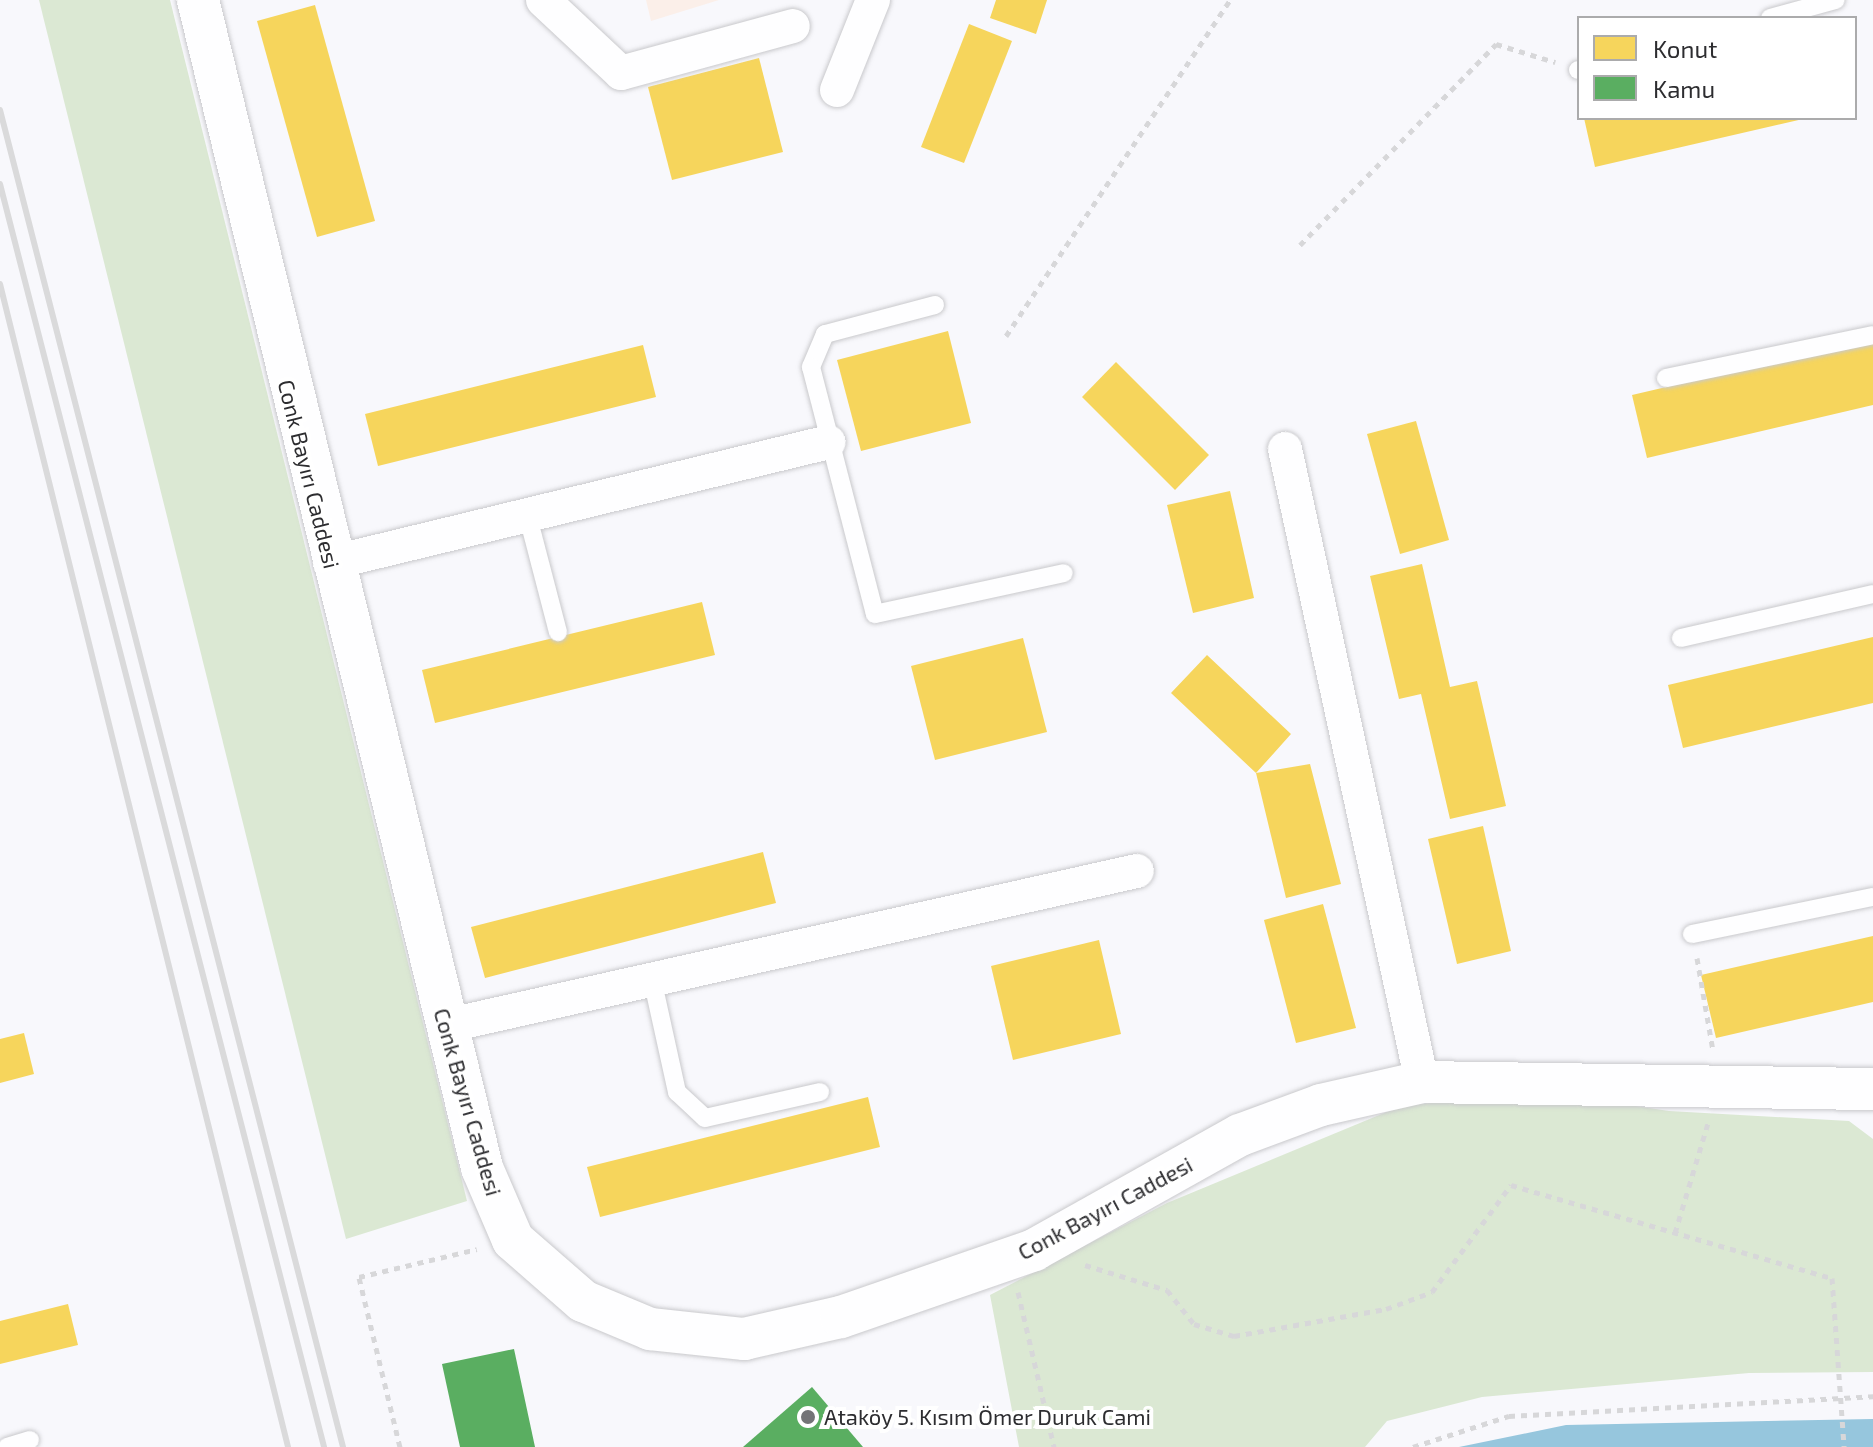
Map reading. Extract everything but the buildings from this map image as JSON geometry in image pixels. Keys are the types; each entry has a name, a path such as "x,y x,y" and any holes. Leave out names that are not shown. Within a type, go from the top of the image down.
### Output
{"street":[{"name":"Conk Bayırı Caddesi","path":"198,0 330,563 482,1168 513,1240 583,1301 650,1329 744,1339 841,1317 1022,1254 1240,1135 1321,1105 1422,1082 1719,1084 1873,1089"},
{"path":"543,0 621,73 793,26"},
{"path":"837,90 873,0"},
{"path":"330,563 829,442"},
{"path":"1285,449 1422,1082"},
{"path":"445,1026 653,983 1137,871"},
{"name":"Conk Bayırı Caddesi","path":"1805,1089 1873,1114"}],"lane":[{"path":"1777,16 1836,0"},
{"path":"935,305 825,334 811,367 875,614 1064,573"},
{"path":"1666,378 1873,335"},
{"path":"528,517 558,632"},
{"path":"1681,638 1873,594"},
{"path":"1692,934 1873,897"},
{"path":"653,983 677,1092 705,1118 820,1092"},
{"path":"7,1447 30,1440"}],"path":[{"path":"1006,336 1230,0"},
{"path":"1300,245 1496,44 1577,69"},
{"path":"1675,1233 1719,1084 1692,934"},
{"path":"1054,1447 1022,1254 1167,1290 1194,1324 1234,1336 1386,1309 1432,1292 1511,1185 1832,1278 1844,1447"},
{"path":"400,1447 359,1277 513,1240"},
{"path":"1413,1447 1509,1416 1873,1396"}],"shaded area":[{"path":"646,0 719,0 651,21"}],"green space":[{"path":"39,0 170,0 467,1201 346,1239"},
{"path":"1542,1092 1669,1111 1849,1121 1873,1139 1873,1372 1749,1373 1482,1397 1387,1421 1365,1447 1019,1447 990,1295 1167,1203 1401,1106"}],"water":[{"path":"1873,1419 1873,1447 1459,1447 1566,1425"}],"railway":[{"path":"0,110 343,1447"},
{"path":"0,184 324,1447"},
{"path":"0,284 288,1447"}],"place":[{"name":"Ataköy 5. Kısım Ömer Duruk Cami","path":"808,1417"}]}
